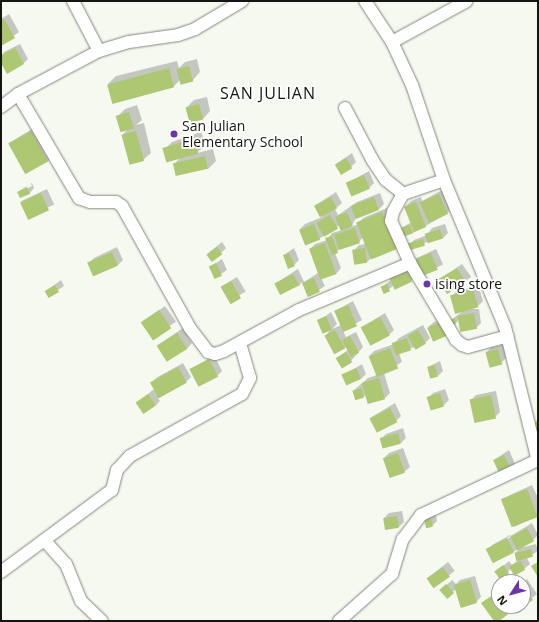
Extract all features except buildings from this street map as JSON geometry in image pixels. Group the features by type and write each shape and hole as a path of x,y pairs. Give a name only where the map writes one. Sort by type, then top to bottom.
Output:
{"street":[{"path":"73,1 99,52"},
{"path":"1,107 18,94 99,52 130,42 178,35 195,29 242,1"},
{"path":"339,621 392,574 403,539 421,515 538,461 508,336 444,180 412,85 392,42 365,1"},
{"path":"392,42 467,1"},
{"path":"18,94 80,198 90,202 116,202 122,206 190,328 208,352 215,354 240,344 299,310 410,263"},
{"path":"346,108 373,161 386,180 402,194"},
{"path":"444,180 402,194 396,203 391,221 410,263 456,340 462,345 468,347 508,336"},
{"path":"1,572 45,541 112,490 117,470 130,456 242,394 250,378 240,344"},
{"path":"45,541 66,564 81,601 102,621"}],"place":[{"name":"San Julian Elementary School","path":"174,134"},
{"name":"ising store","path":"427,284"}],"district":[{"name":"SAN JULIAN","path":"268,93"}]}
